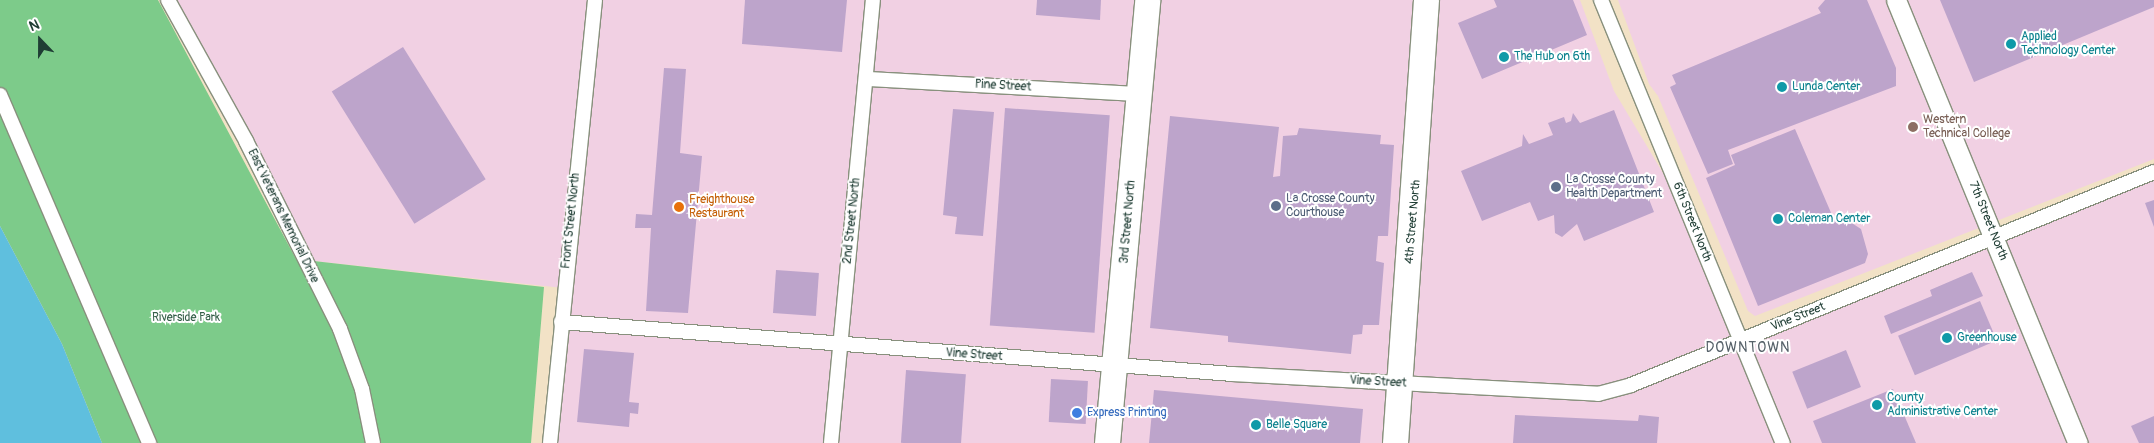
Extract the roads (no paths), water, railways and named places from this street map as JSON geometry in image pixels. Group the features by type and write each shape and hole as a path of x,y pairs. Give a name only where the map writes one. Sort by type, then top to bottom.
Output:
{"highway":[{"name":"3rd Street North","path":"1107,443 1147,0"},
{"name":"4th Street North","path":"1396,443 1426,0"}],"main road":[{"name":"7th Street North","path":"1896,0 2078,443"}],"street":[{"name":"East Veterans Memorial Drive","path":"168,0 246,141 340,329 362,389 373,443"},
{"name":"Front Street North","path":"550,443 595,0"},
{"name":"2nd Street North","path":"831,443 873,0"},
{"name":"6th Street North","path":"1601,0 1783,443"},
{"name":"Pine Street","path":"867,79 1139,94"},
{"path":"0,95 150,443"},
{"name":"Vine Street","path":"561,322 1115,366 1598,394 1632,385 2154,172"}],"water":[{"path":"0,226 62,344 102,443 0,443"}],"place":[{"name":"Applied Technology Center","path":"2011,44"},
{"name":"The Hub on 6th","path":"1504,57"},
{"name":"Lunda Center","path":"1782,87"},
{"name":"Western Technical College","path":"1913,127"},
{"name":"La Crosse County Health Department","path":"1556,187"},
{"name":"La Crosse County Courthouse","path":"1276,206"},
{"name":"Freighthouse Restaurant","path":"679,207"},
{"name":"Coleman Center","path":"1778,219"},
{"name":"Greenhouse","path":"1947,338"},
{"name":"County Administrative Center","path":"1877,405"},
{"name":"Express Printing","path":"1077,413"},
{"name":"Belle Square","path":"1256,425"}],"district":[{"name":"DOWNTOWN","path":"1748,348"}],"park label":[{"name":"Riverside Park","path":"186,318"}]}
